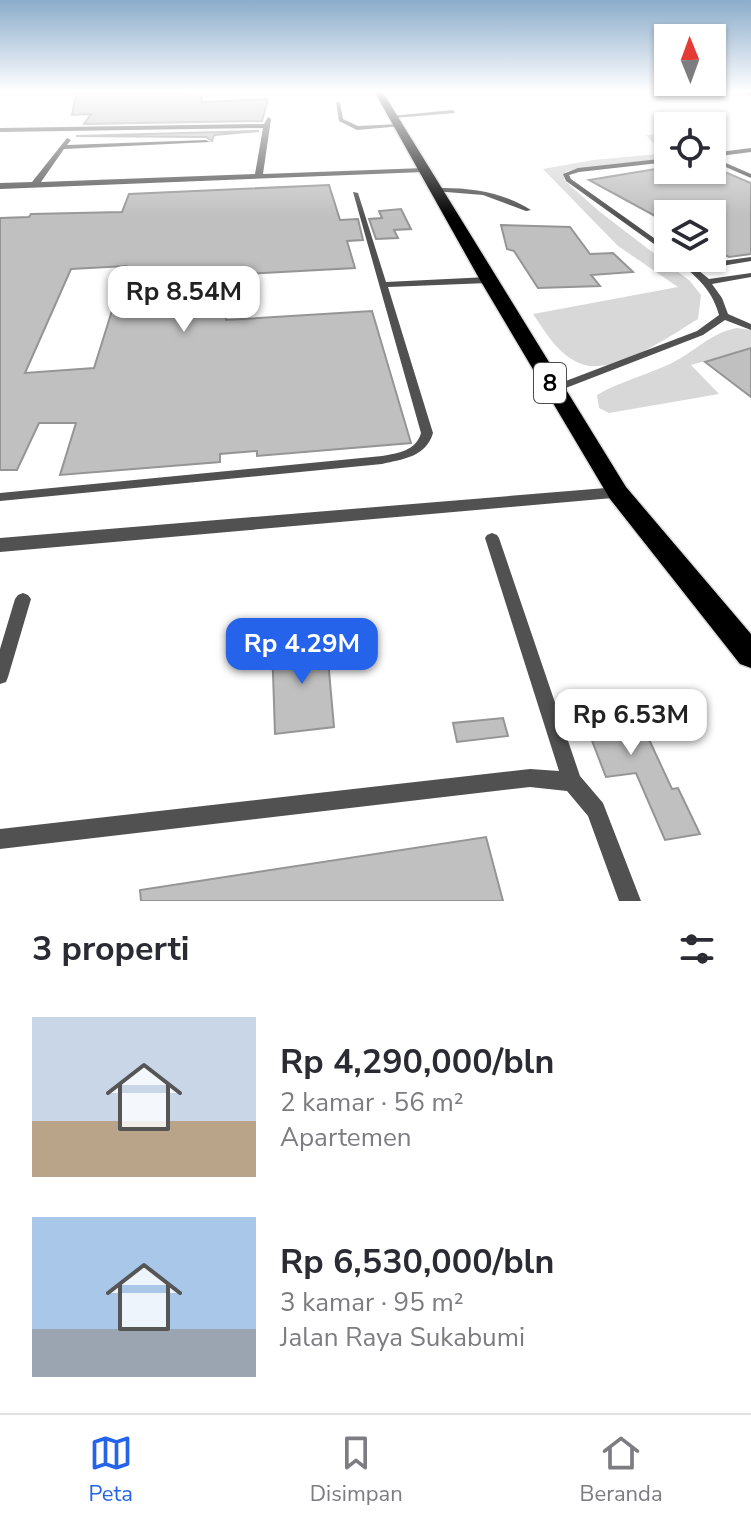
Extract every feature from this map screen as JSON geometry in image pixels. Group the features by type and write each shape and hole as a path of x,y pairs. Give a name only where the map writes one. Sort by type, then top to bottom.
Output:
{"highway":[{"name":"8","path":"403,133 618,493 751,655"}],"street":[{"path":"35,184 71,133"},
{"path":"259,176 265,133"},
{"path":"62,147 206,142"},
{"path":"0,186 424,170"},
{"path":"0,545 618,493"}],"lane":[{"path":"726,154 751,150"},
{"path":"654,162 566,174 568,180 654,242"},
{"path":"726,164 751,176"},
{"path":"436,190 473,189 492,193 528,210"},
{"path":"0,497 382,460 415,452 426,440 427,433 355,193"},
{"path":"726,263 751,259"},
{"path":"697,272 708,282 722,305 724,316"},
{"path":"708,282 751,275"},
{"path":"383,285 488,280"},
{"path":"554,389 700,333 724,316"},
{"path":"724,316 751,327"},
{"path":"492,538 572,782 596,810 630,901"},
{"path":"0,677 23,599"},
{"path":"0,839 530,778 572,782"}],"shaded area":[{"path":"654,154 654,161 575,169 565,172 564,180 654,253 654,271 618,246 543,169"},
{"path":"656,272 678,272 690,281 701,295 698,319 641,353 608,365 592,366 572,359 559,349 533,314 678,287"},
{"path":"737,328 751,330 751,348 691,365 719,394 609,413 599,408 597,395 672,363 711,338"}],"building":[{"path":"236,133 214,135 212,141 206,137 76,136"},
{"path":"654,169 654,184 726,184 726,173 751,183 751,254 726,255 726,200 654,200 654,215 589,180"},
{"path":"329,185 340,220 358,219 363,240 347,241 355,268 228,275 226,320 372,311 411,443 257,456 257,451 220,454 220,462 60,475 76,423 39,423 17,470 0,470 0,218 29,217 31,214 122,212 129,194","holes":["126,266 94,368 25,373 71,269"]},
{"path":"401,209 411,229 394,230 398,238 376,239 369,219 382,218 379,211"},
{"path":"501,225 570,227 590,254 613,253 633,272 591,275 600,286 538,288 514,251 507,249"},
{"path":"751,348 751,397 705,362"},
{"path":"326,637 334,727 275,734 272,643"},
{"path":"618,691 637,735 646,733 672,789 678,788 700,834 665,840 636,773 606,777 584,720 568,722 559,697"},
{"path":"503,718 508,736 457,742 453,723"},
{"path":"486,837 503,901 141,901 140,890"}]}
